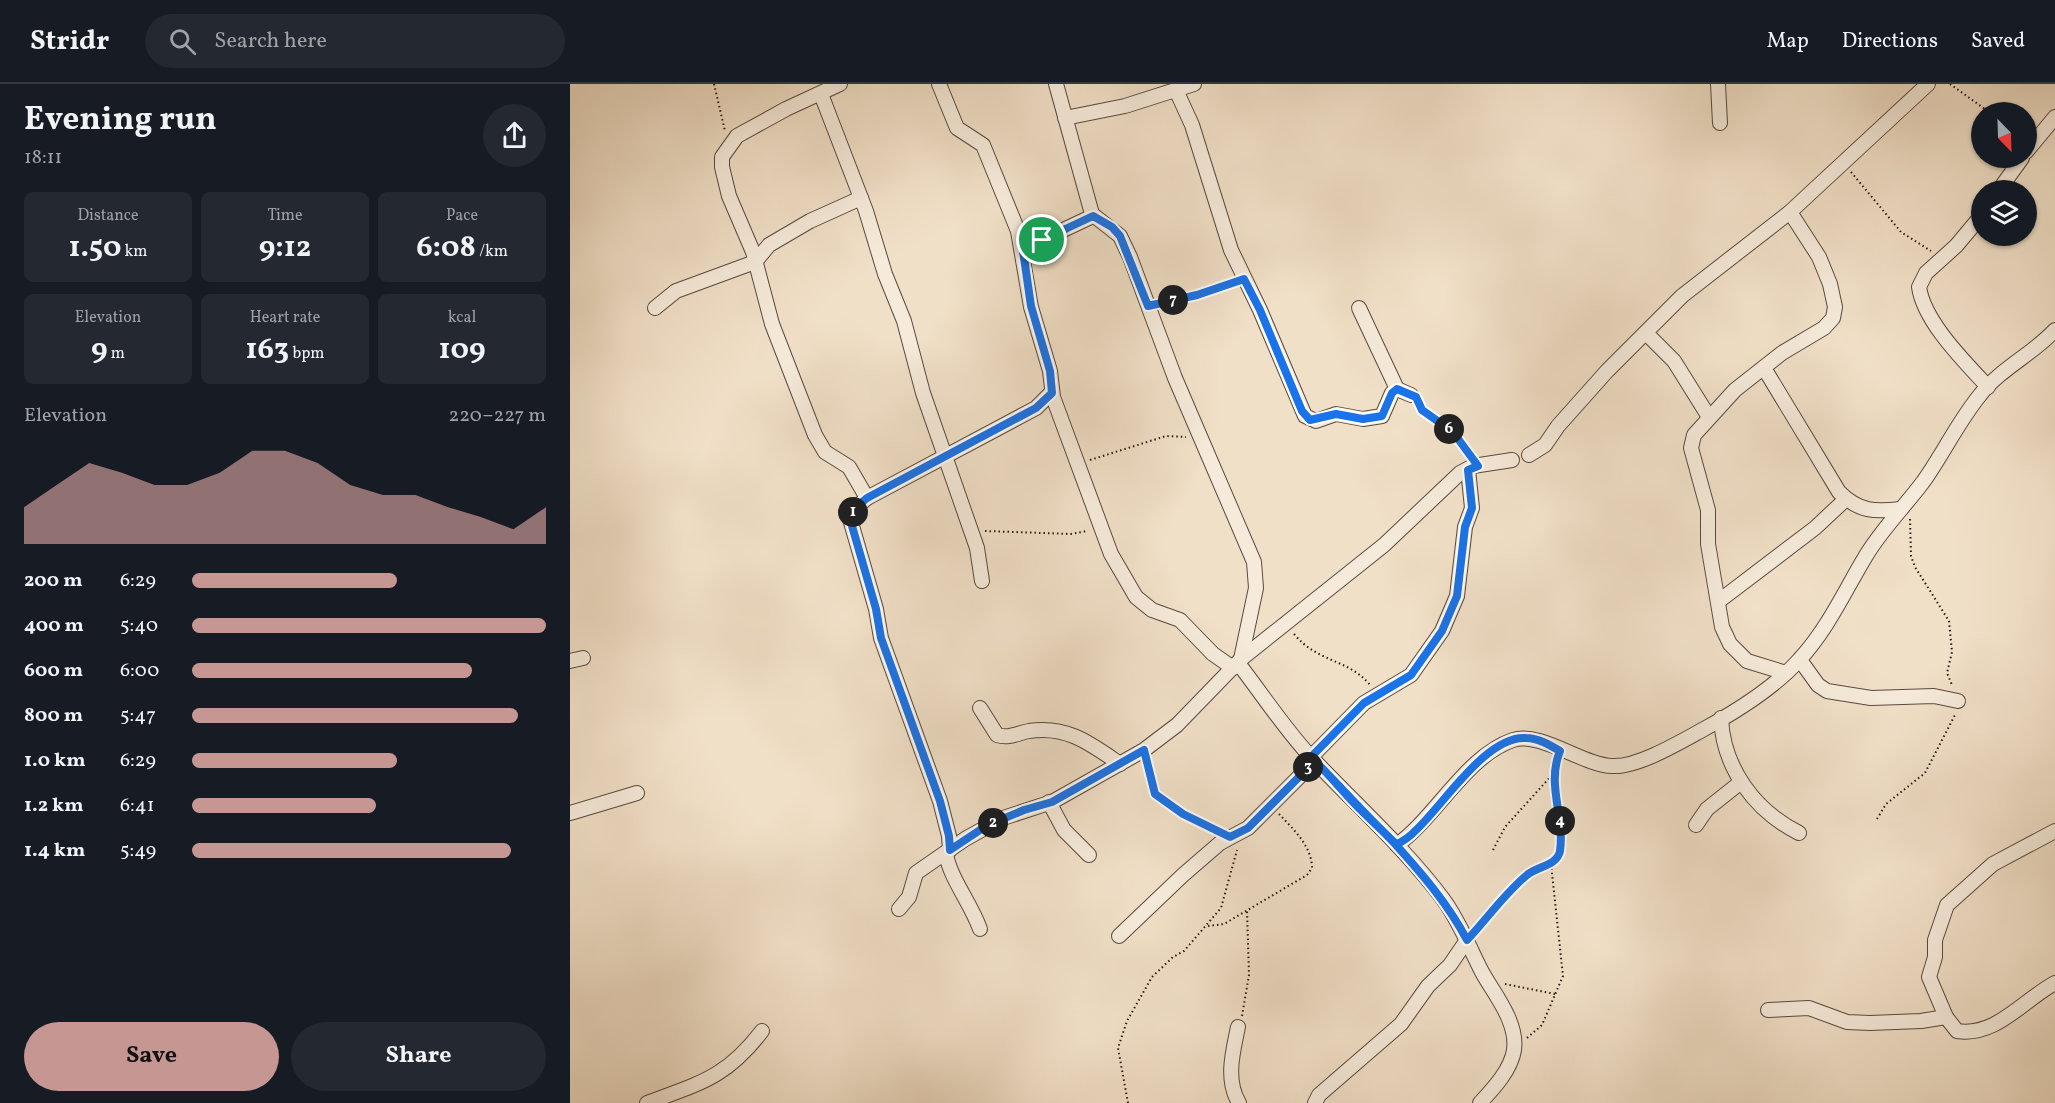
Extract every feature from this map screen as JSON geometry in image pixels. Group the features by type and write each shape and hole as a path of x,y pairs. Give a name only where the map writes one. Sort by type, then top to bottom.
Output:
{"street":[{"path":"840,84 737,136 729,145 723,158 723,174 729,196 755,262 771,324 815,435 825,452 849,466 867,498"},
{"path":"939,84 952,122 983,145 1022,244 1031,306 1050,371 1052,393 1111,554 1136,597 1152,610 1180,620 1213,654 1237,664 1313,759 1396,845 1443,899 1503,1007 1513,1034 1514,1050 1509,1065 1480,1103"},
{"path":"1056,84 1076,164 1093,216 1112,227 1120,236 1201,439 1254,562 1256,574 1237,664"},
{"path":"1065,118 1125,106 1194,84"},
{"path":"1718,84 1720,123"},
{"path":"1529,455 1545,445 1591,388 1647,334 1682,296 1790,213 1841,162 1928,84"},
{"path":"1176,90 1192,125 1231,250 1260,310 1302,411 1310,420 1336,414 1374,419 1382,416 1392,393 1397,389"},
{"path":"821,94 861,198 885,274 904,321 923,393 981,563 982,581"},
{"path":"2037,139 2055,117"},
{"path":"655,308 676,291 755,262 769,245 810,221 861,198"},
{"path":"1786,673 1747,661 1738,653 1722,627 1708,544 1708,510 1691,448 1694,435 1742,384 1798,341 1824,328 1833,318 1835,307 1830,284 1819,257 1790,213"},
{"path":"1022,244 1042,240 1093,216"},
{"path":"1971,227 1945,257 1926,273 1920,283 1919,293 1938,329 1954,351 1988,387"},
{"path":"1359,308 1397,389 1411,395"},
{"path":"1396,845 1415,832 1487,755 1502,745 1526,738 1543,742 1560,751 1602,765 1623,765 1671,746 1720,718 1786,673 1800,660 1824,628 1867,554 1906,513 1971,406 1988,387 2055,330"},
{"path":"1647,334 1674,361 1709,417"},
{"path":"1764,368 1846,499 1863,510 1906,513"},
{"path":"980,929 972,908 951,873 946,822 884,648 876,609 850,527 850,519 854,509 867,498 1036,408 1052,393"},
{"path":"899,909 909,897 916,873 948,851 1003,818 1049,802 1144,750 1193,711 1237,664 1285,623 1384,545 1446,484 1473,468 1512,460"},
{"path":"1119,936 1183,875 1272,806 1364,703 1402,681 1422,663 1442,631 1457,596 1465,527 1472,508 1473,468"},
{"path":"1719,601 1815,528 1846,499"},
{"path":"1800,660 1818,685 1827,691 1871,698 1935,696 1959,701"},
{"path":"980,708 997,735 1004,737 1045,730 1072,735 1084,739 1120,764"},
{"path":"1720,718 1725,746 1742,782 1773,819 1799,833"},
{"path":"1696,825 1707,809 1742,782"},
{"path":"570,813 637,793"},
{"path":"1049,802 1064,830 1089,855"},
{"path":"2055,831 1993,864 1947,905 1935,940 1935,957 1929,977 1946,1017 1957,1031 1970,1033 1987,1030 2055,983"},
{"path":"1315,1103 1319,1095 1401,1024 1428,986 1450,965 1467,940"},
{"path":"1768,1010 1809,1008 1847,1022 1858,1023 1921,1021 1946,1017"},
{"path":"1238,1027 1231,1060 1231,1086 1239,1103"},
{"path":"647,1103 703,1082 728,1069 744,1055 762,1031"}],"path":[{"path":"714,84 729,145"},
{"path":"1950,84 1975,102"},
{"path":"1841,162 1871,194 1901,232 1912,242 1945,257"},
{"path":"1148,306 1197,295 1244,279"},
{"path":"1411,395 1416,397 1422,410 1453,432 1473,468"},
{"path":"1079,464 1166,436 1201,439"},
{"path":"1877,819 1886,804 1925,773 1950,726 1959,701 1947,673 1952,652 1949,621 1915,567 1911,555 1906,513"},
{"path":"969,528 1008,533 1071,534 1101,527"},
{"path":"1285,623 1309,650 1351,669 1368,682 1377,694"},
{"path":"1128,1103 1119,1048 1127,1021 1152,977 1173,957 1184,951 1208,926 1221,908 1236,858 1234,836 1183,814 1155,794 1144,750"},
{"path":"1493,850 1505,827 1553,774 1560,751"},
{"path":"1467,940 1528,874 1551,864 1560,853 1560,816 1553,774"},
{"path":"1208,926 1224,924 1306,875 1311,868 1310,853 1305,844 1272,806"},
{"path":"1514,1050 1542,1025 1563,976 1551,864"},
{"path":"1238,1027 1245,1007 1248,986 1247,910"},
{"path":"1488,981 1555,994"}],"route":[{"path":"1042,240 1022,244 1031,306 1050,371 1052,393 1036,408 867,498 854,509 850,519 850,527 876,609 881,638 940,801 951,845 950,850 986,826 1024,810 1052,802 1144,750 1155,794 1183,814 1230,837 1248,828 1315,761 1328,774 1371,821 1395,843 1396,845 1424,876 1443,899 1467,940 1528,874 1551,864 1560,853 1560,816 1553,774 1560,751 1543,742 1526,738 1515,739 1502,745 1487,755 1460,781 1415,832 1396,845 1371,821 1353,802 1328,774 1315,761 1311,757 1364,703 1411,675 1422,663 1442,631 1457,596 1465,527 1472,508 1468,470 1473,466 1478,466 1453,432 1422,410 1416,397 1403,390 1397,389 1392,393 1382,416 1374,419 1336,414 1316,421 1310,420 1302,411 1260,310 1244,279 1197,295 1148,306 1120,236 1105,222 1093,216 1042,240"}]}
